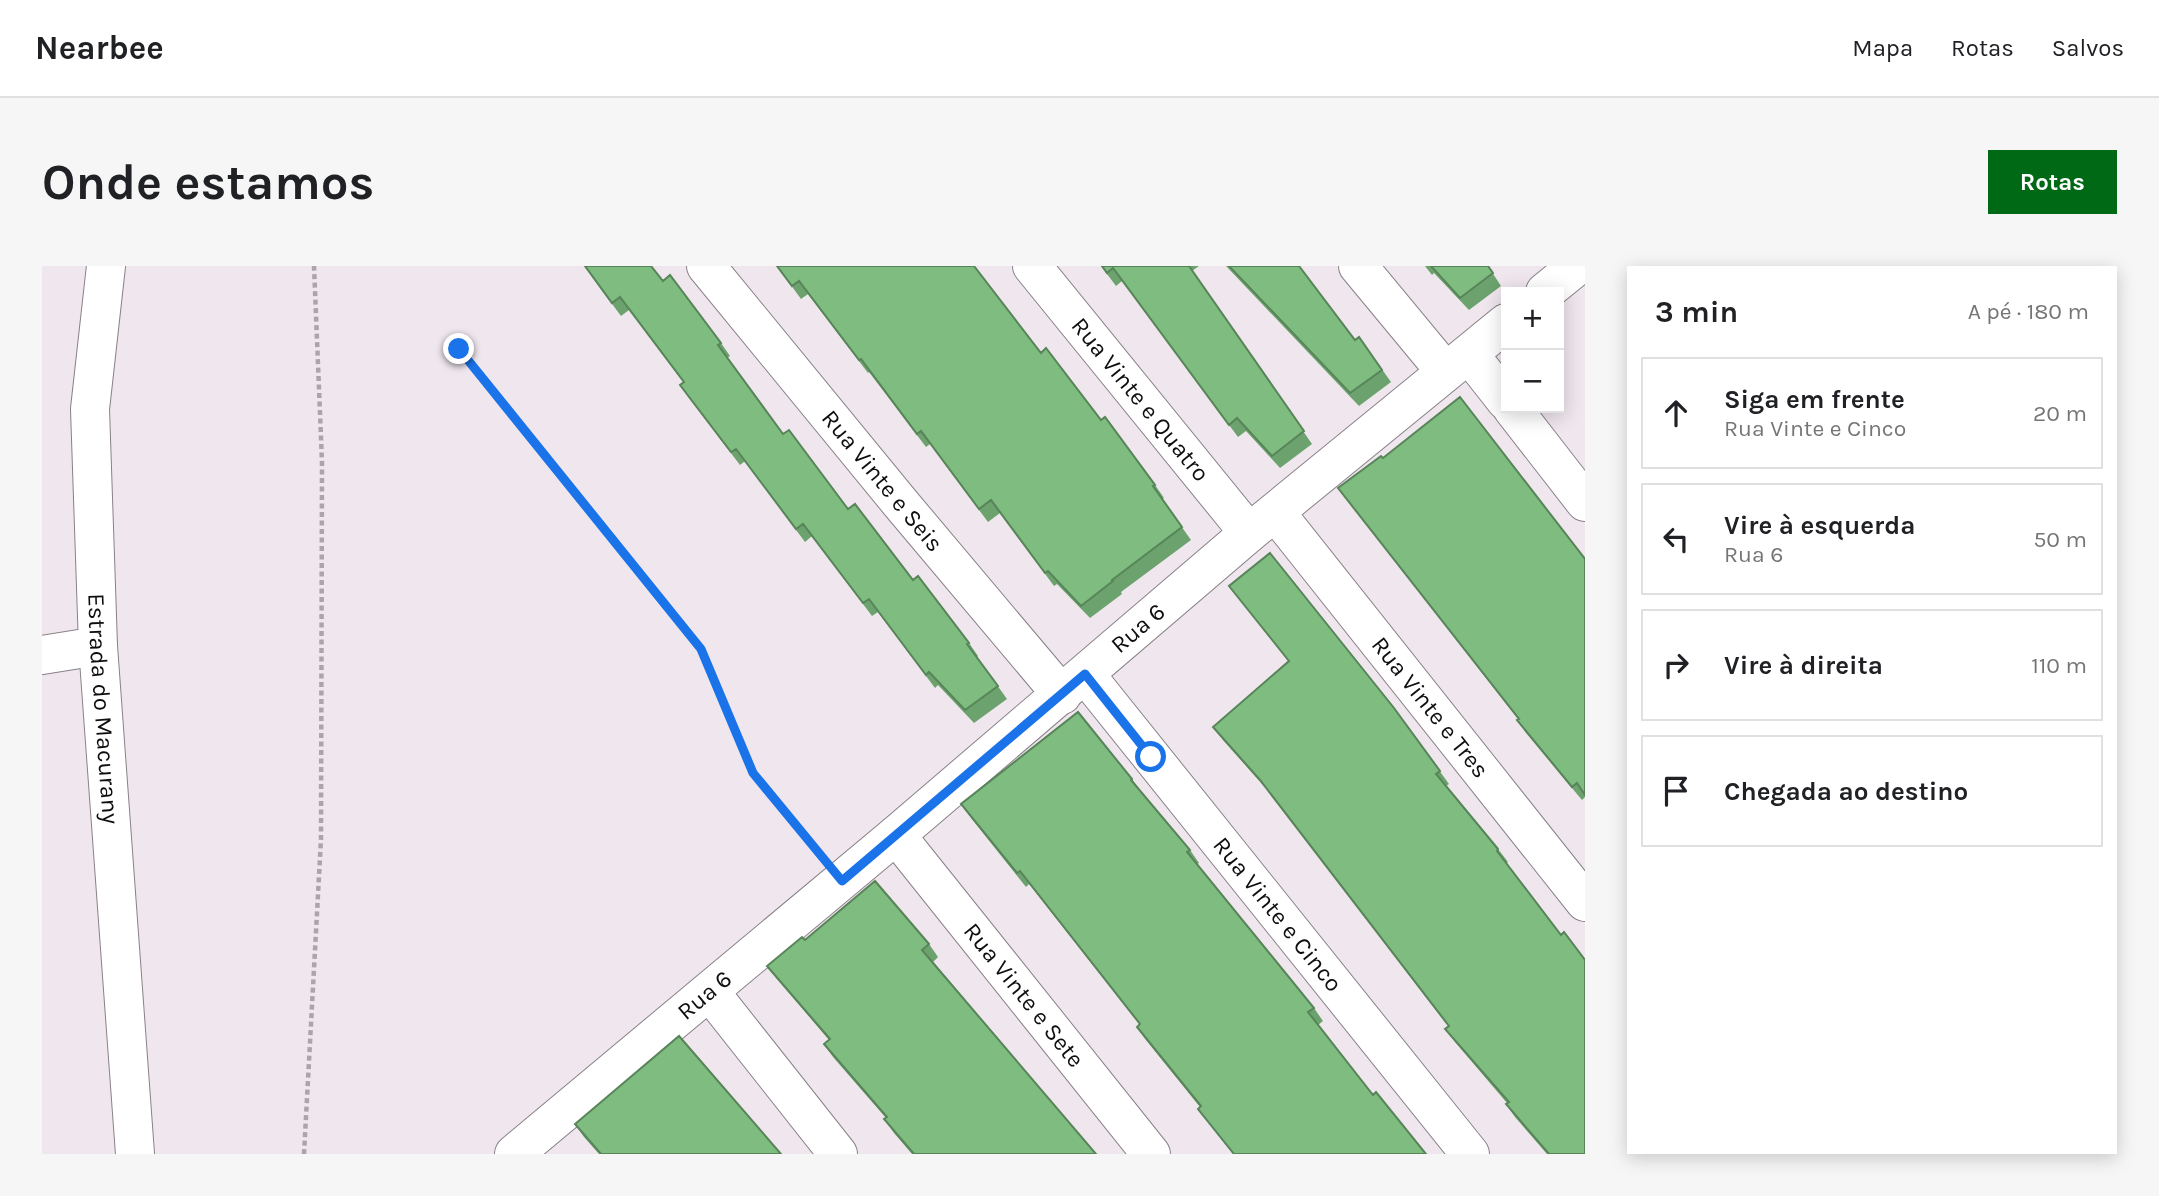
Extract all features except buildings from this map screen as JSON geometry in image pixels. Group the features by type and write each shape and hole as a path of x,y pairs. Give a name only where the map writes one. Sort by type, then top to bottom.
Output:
{"street":[{"name":"Estrada do Macurany","path":"106,266 90,409 98,646 135,1154"},
{"name":"Rua Vinte e Seis","path":"706,266 893,495 1073,685"},
{"name":"Rua Vinte e Quatro","path":"1032,266 1263,523"},
{"path":"1358,266 1457,362 1501,397"},
{"path":"1551,287 1577,266"},
{"name":"Rua 6","path":"521,1152 1263,523 1501,328"},
{"path":"1516,413 1585,502"},
{"name":"Rua Vinte e Tres","path":"1263,523 1585,902"},
{"path":"42,655 98,646"},
{"name":"Rua Vinte e Cinco","path":"1073,685 1470,1154"},
{"name":"Rua Vinte e Sete","path":"896,835 1151,1154"},
{"path":"710,992 838,1154"}],"path":[{"path":"304,1154 321,839 321,462 314,266"},
{"path":"459,349 701,649 753,773 842,881"}],"route":[{"path":"459,349 701,649 753,773 842,881 1085,674 1151,757"}]}
